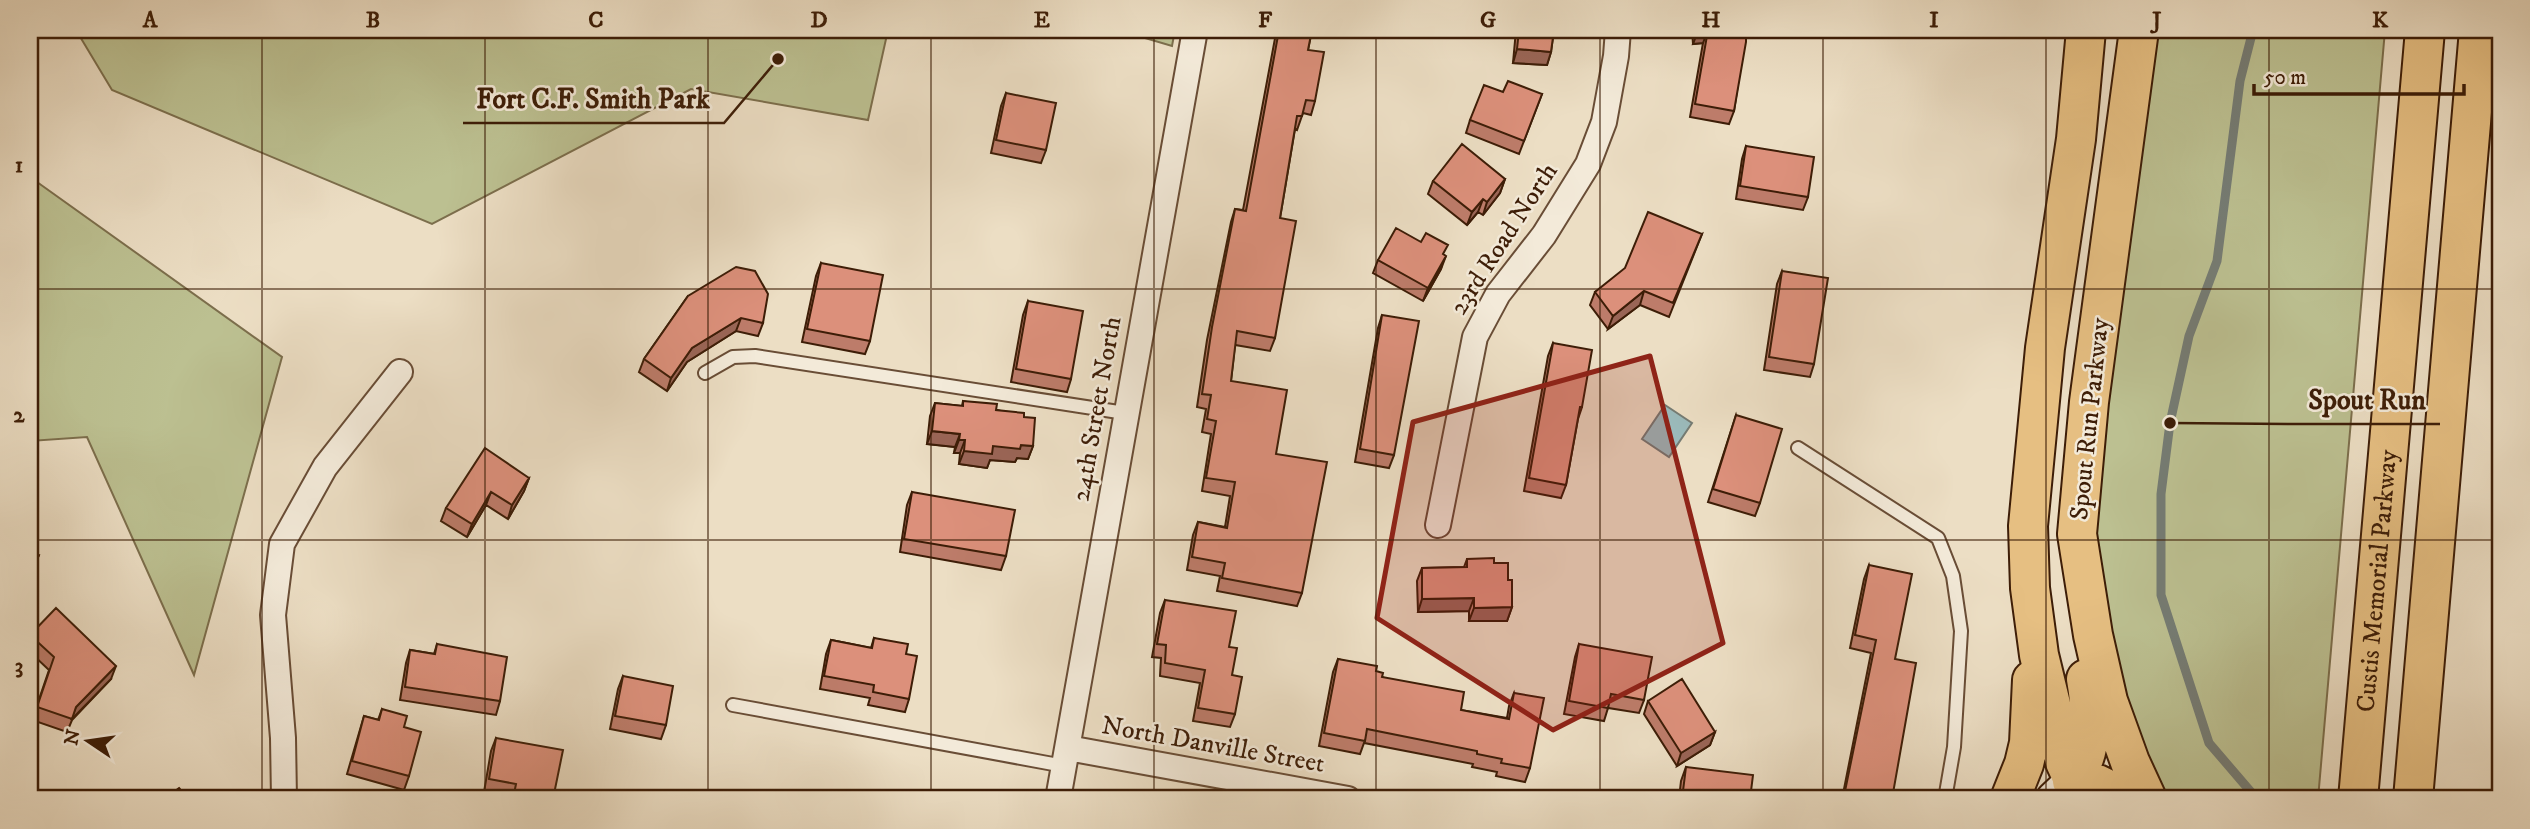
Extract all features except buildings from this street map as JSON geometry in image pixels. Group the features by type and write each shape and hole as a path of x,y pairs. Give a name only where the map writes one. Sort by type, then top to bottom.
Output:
{"main road":[{"name":"Spout Run Parkway","path":"2069,793 2034,622 2028,558 2031,481 2045,348 2076,139 2086,30"},
{"name":"Spout Run Parkway","path":"2139,30 2089,402 2077,534 2093,635 2108,701 2130,762 2147,799"},
{"name":"Custis Memorial Parkway","path":"2358,799 2425,30"},
{"name":"Custis Memorial Parkway","path":"2413,799 2479,30"},
{"path":"2069,793 2087,748 2091,718 2075,604 2077,534"},
{"path":"2010,799 2024,764 2030,731 2034,622"},
{"path":"2069,793 2091,781 2108,789 2118,799"}],"street":[{"name":"24th Street North","path":"1058,799 1195,30"},
{"name":"23rd Road North","path":"1438,525 1475,337 1498,294 1544,235 1588,164 1604,122 1618,30"},
{"path":"284,799 283,738 273,615 282,544 325,467 400,372"},
{"name":"North Danville Street","path":"1066,757 1348,799"}],"lane":[{"path":"705,373 733,357 755,356 1125,413"},
{"path":"1798,448 1938,538 1953,576 1961,631 1954,747 1945,799"},
{"path":"733,705 1066,757"}],"highlighted area":[{"path":"1650,356 1723,643 1553,730 1377,618 1413,422"}],"green space":[{"path":"76,30 888,30 868,120 691,89 432,224 112,90"},
{"path":"1118,30 1175,30 1172,46"},
{"path":"2153,30 2385,30 2318,799 2166,799 2151,776 2109,670 2095,548 2101,437"},
{"path":"30,177 282,357 194,675 87,437 30,441"}],"water":[{"path":"1665,405 1692,423 1669,457 1642,439"}],"waterway":[{"path":"2253,30 2240,81 2217,261 2189,336 2170,423 2161,494 2161,595 2209,743 2257,799"}],"place":[{"name":"Fort C.F. Smith Park","path":"778,59"},
{"name":"Spout Run","path":"2170,423"}]}
